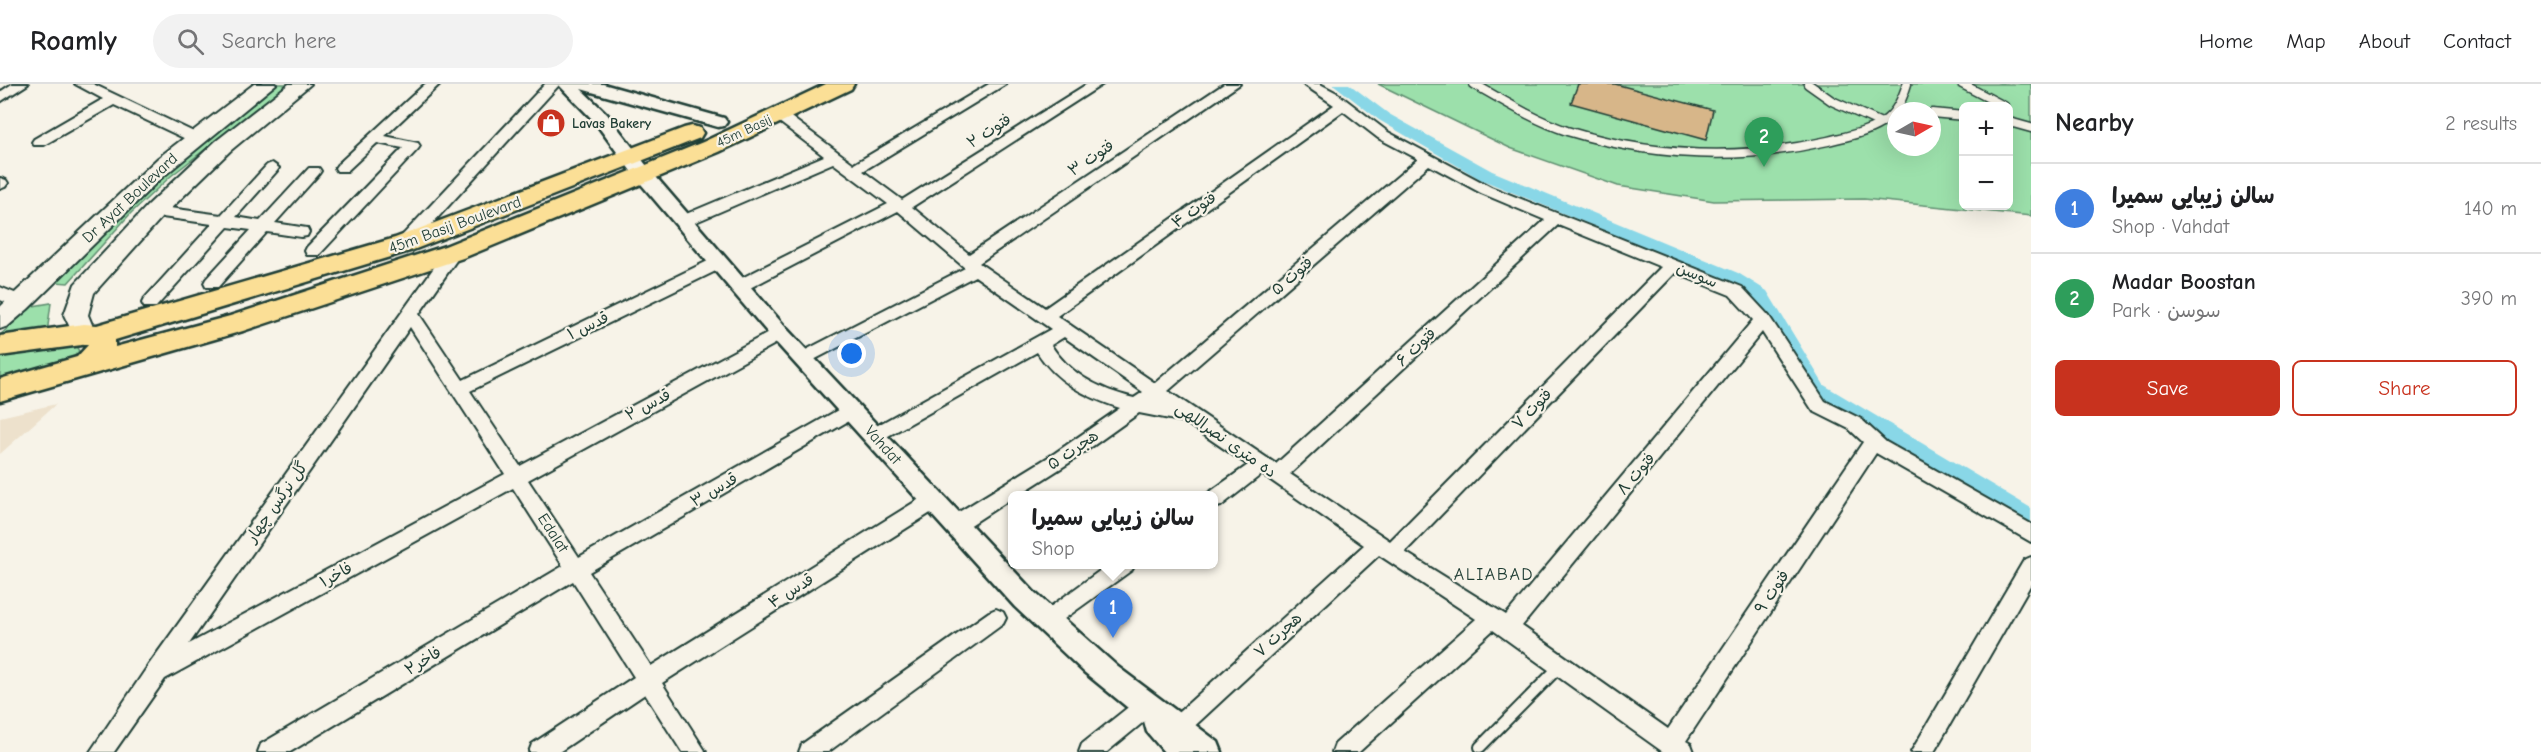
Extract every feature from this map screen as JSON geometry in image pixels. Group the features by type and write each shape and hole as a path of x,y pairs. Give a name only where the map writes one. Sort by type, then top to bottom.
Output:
{"main road":[{"name":"Dr Ayat Boulevard","path":"0,320 41,286 130,196 195,138 264,84"},
{"name":"Dr Ayat Boulevard","path":"82,290 155,211 223,146 301,84"},
{"name":"45m Basij Boulevard","path":"0,390 245,321 454,252 637,166 718,123 801,84"},
{"name":"45m Basij","path":"637,166 779,115 843,84"},
{"name":"45m Basij Boulevard","path":"0,346 90,335 404,244 637,166"},
{"path":"41,286 51,293 82,290 76,315 90,335 103,343 99,354 86,365"}],"street":[{"path":"0,98 21,84"},
{"path":"342,168 433,84"},
{"path":"404,244 553,84"},
{"name":"Vahdat","path":"567,84 601,118 637,166 738,287 1046,621 1180,739 1208,752"},
{"path":"584,84 718,123"},
{"path":"852,171 999,84"},
{"name":"فتوت ۲","path":"738,287 900,206 1096,84"},
{"name":"فتوت ۳","path":"804,359 973,265 1233,84"},
{"name":"سوسن","path":"1310,84 1383,135 1486,190 1736,291 1763,320 1819,406 1855,424 1880,447 2031,534"},
{"path":"91,85 114,99 195,138"},
{"path":"39,142 114,99"},
{"name":"فتوت ۴","path":"1045,316 1343,105"},
{"name":"ده متری نصراللهی","path":"779,115 900,206 973,265 1045,316 1158,391 1269,470 1500,623 1677,748"},
{"path":"313,251 413,146 374,138"},
{"path":"684,221 833,157"},
{"name":"فتوت ۵","path":"1158,391 1426,160"},
{"path":"150,303 272,168"},
{"path":"212,283 314,171"},
{"path":"155,211 301,232"},
{"name":"فتوت ۶","path":"1218,498 1269,470 1556,219"},
{"name":"گل نرگس چهار","path":"101,752 454,252"},
{"name":"قدس ۱","path":"459,389 717,263"},
{"name":"فتوت ۷","path":"1385,548 1673,265"},
{"path":"0,293 21,302"},
{"name":"Edalat","path":"410,313 695,752"},
{"name":"فتوت ۸","path":"1343,752 1500,623 1763,320"},
{"path":"875,435 1065,329"},
{"name":"قدس ۲","path":"516,476 780,334"},
{"path":"1041,342 1044,351 1060,368 1087,388 1136,407 1192,416"},
{"name":"هجرت ۵","path":"1009,491 1062,458 1158,391"},
{"name":"قدس ۳","path":"576,569 852,411"},
{"name":"فتوت ۹","path":"1677,748 1874,441"},
{"name":"فاخر۱","path":"156,673 516,476"},
{"name":"هجرت ۵","path":"956,524 1008,492"},
{"name":"قدس ۴","path":"540,752 648,680 933,501"},
{"name":"هجرت ۷","path":"1180,739 1385,548"},
{"path":"1922,752 2031,566"},
{"name":"فاخر۲","path":"269,752 576,569"},
{"path":"1046,621 1118,569"},
{"path":"810,752 996,618"},
{"path":"1090,752 1141,704"}],"lane":[{"path":"1474,84 1539,120 1565,130 1634,147 1697,156 1759,153 1809,146 1866,130 1887,120"},
{"path":"1808,84 1832,101 1881,123"},
{"path":"1900,102 1906,84"},
{"path":"1962,84 1996,102"},
{"path":"1941,114 1959,116"},
{"path":"2013,122 2015,121 2031,128"},
{"path":"1480,747 1560,666"}],"shaded area":[{"path":"56,404 0,454 0,417"}],"green space":[{"path":"278,84 289,84 171,176 131,213 68,283 55,282 162,173"},
{"path":"1378,84 2031,84 2031,216 1972,210 2013,210 2013,102 1959,102 1959,209 1864,199 1714,201 1618,186 1510,148"},
{"path":"51,303 47,333 0,340 0,335 33,306"},
{"path":"76,346 79,351 67,364 0,379 0,356"}],"building":[{"path":"1578,84 1615,84 1713,110 1706,140 1571,103"}],"waterway":[{"path":"1340,84 1384,117 1486,175 1732,277 1761,295 1817,390 2031,519"}],"place":[{"name":"Lavas Bakery","path":"551,123"},
{"name":"Madar Boostan","path":"1764,167"},
{"name":"سالن زیبایی سمیرا","path":"1113,638"}],"district":[{"name":"ALIABAD","path":"1494,574"}]}
